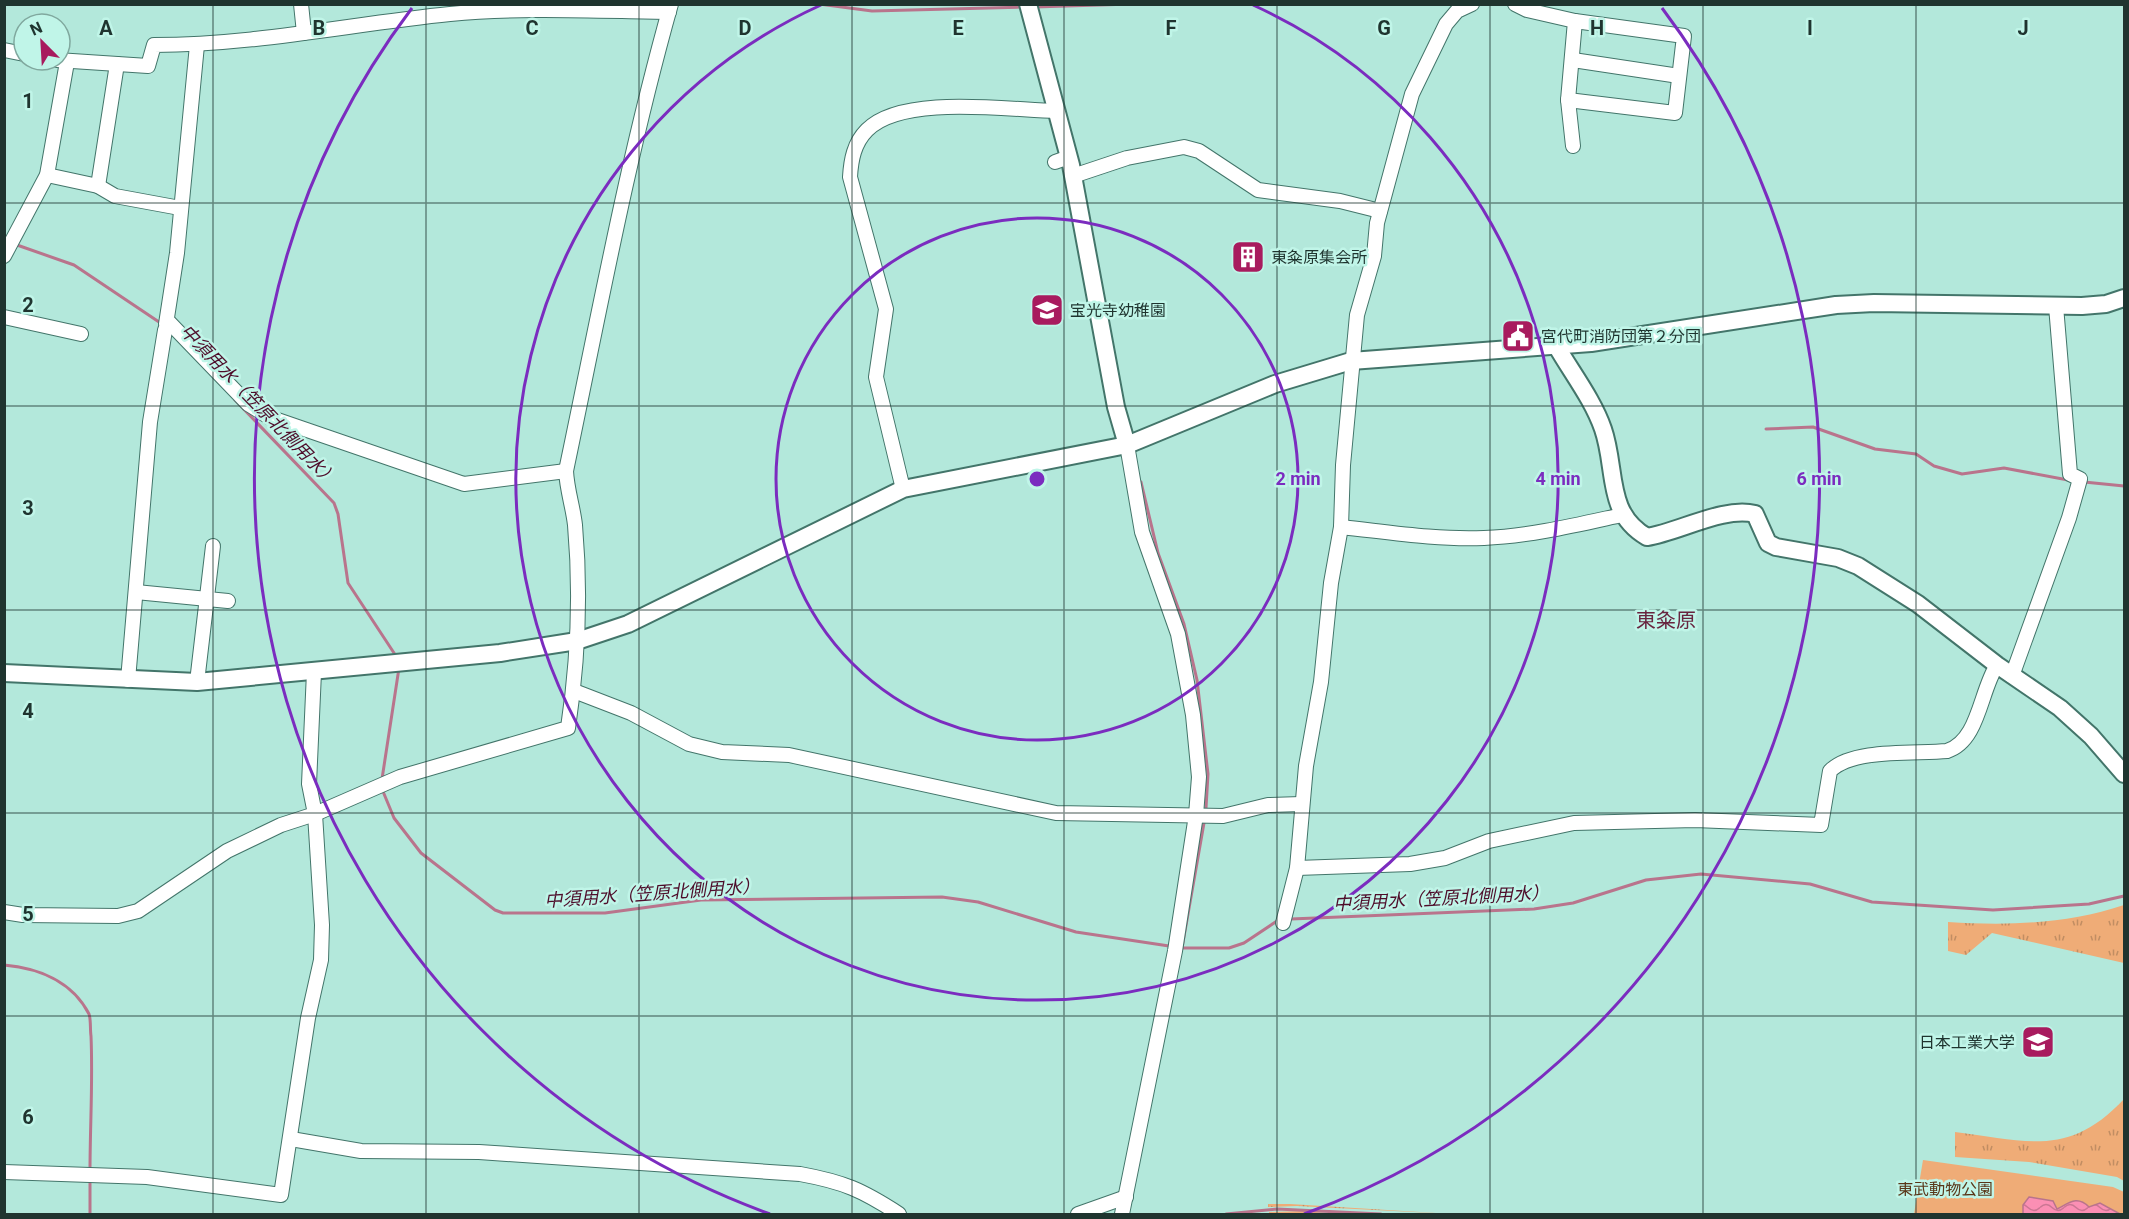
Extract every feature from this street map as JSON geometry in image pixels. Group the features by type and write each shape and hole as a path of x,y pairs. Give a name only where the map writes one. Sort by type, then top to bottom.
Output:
{"street":[{"path":"301,4 304,33"},
{"path":"1028,4 1056,111 1062,159 1073,176 1116,407 1127,445 1142,532 1178,634 1194,726 1199,777 1197,815 1175,951 1122,1215"},
{"path":"1283,923 1297,868 1301,804 1321,682 1331,583 1341,526 1351,361 1357,315 1374,256 1380,211 1412,94 1446,24 1457,11 1472,4"},
{"path":"1515,4 1527,10 1575,21 1684,36 1675,113 1568,100"},
{"path":"4,912 118,916 138,911 227,851 273,828 315,814 400,777 568,728 574,691 577,641 575,522 567,491 566,471 619,209 645,95 670,8 484,12 197,45 154,45 148,66 72,62"},
{"path":"1573,146 1568,100 1575,21"},
{"path":"128,680 150,422 177,253 197,45"},
{"path":"1573,60 1679,76"},
{"path":"98,186 117,64"},
{"path":"4,256 47,175 61,72"},
{"path":"903,489 876,377 886,309 850,177 851,159 867,130 882,120 919,107 1056,111"},
{"path":"1073,176 1127,158 1184,147 1199,151 1258,190 1340,201 1380,211"},
{"path":"47,175 98,186 115,196 180,208"},
{"path":"4,673 197,682 500,653 577,641 628,624 903,489 1127,445 1275,384 1351,361 1557,347 1734,323 1836,305 1874,303 2055,306 2106,304 2124,298"},
{"path":"2013,676 2069,518 2080,479 2070,474 2055,306"},
{"path":"4,317 81,334"},
{"path":"166,325 248,404 269,417 464,484 566,471"},
{"path":"1557,347 1603,427 1622,515 1628,524 1647,537 1743,511 1755,514 1768,543 1776,547 1838,558 1858,566 1918,604 1997,665 2060,708 2091,736 2124,774"},
{"path":"1341,526 1422,536 1485,538 1564,528 1622,515"},
{"path":"197,682 213,546"},
{"path":"135,592 228,601"},
{"path":"1297,868 1373,867 1422,862 1445,858 1488,841 1574,823 1695,820 1821,825 1830,771 1834,766 1872,756 1947,751 1956,748 1967,736 1997,665"},
{"path":"4,1172 147,1177 281,1196 308,1018 321,960 322,925 315,814 309,784 314,672"},
{"path":"574,691 631,713 689,744 722,752 789,755 1056,813 1223,816 1268,805 1301,804"},
{"path":"291,1139 361,1151 479,1152 800,1174 841,1182 873,1197 899,1215"},
{"path":"1078,1215 1126,1197"}],"green space":[{"path":"2124,905 2124,963 1992,933 1966,955 1948,951 1948,922 1993,924 2059,920"},
{"path":"2124,1099 2124,1181 2117,1177 2029,1162 1955,1157 1955,1132 2025,1141 2065,1138 2104,1118"},
{"name":"東武動物公園","path":"1923,1160 2113,1187 2124,1192 2124,1214 1914,1214"},
{"path":"1268,1204 1452,1214 1297,1206 1268,1207"},
{"path":"1303,1211 1339,1214 1269,1214 1269,1212"}],"water":[{"path":"2029,1197 2053,1201 2057,1209 2073,1201 2081,1201 2089,1207 2100,1203 2120,1214 2023,1214 2023,1205"}],"waterway":[{"path":"819,4 872,11 1024,7"},
{"path":"1034,7 1132,4"},
{"name":"中須用水（笠原北側用水）","path":"17,245 74,265 162,324"},
{"name":"中須用水（笠原北側用水）","path":"235,400 334,503 338,514 348,583 396,656"},
{"path":"1766,429 1813,427 1875,449 1916,454 1934,466 1962,474 2004,468 2068,480"},
{"path":"1141,482 1158,553 1184,624 1197,680 1208,774 1206,808"},
{"path":"2084,482 2124,486"},
{"name":"中須用水（笠原北側用水）","path":"382,779 399,668"},
{"name":"中須用水（笠原北側用水）","path":"382,789 394,818 421,853 495,910 503,913 605,913 701,900 942,897 978,902 1076,932 1169,946"},
{"path":"1204,823 1182,948 1229,948 1244,943 1277,921"},
{"name":"中須用水（笠原北側用水）","path":"1291,919 1534,909 1573,903 1646,880 1701,874 1810,884 1872,902 1993,910 2089,904 2124,896"},
{"path":"4,965 29,969 53,978 73,993 89,1014 92,1070 90,1171"},
{"path":"90,1180 90,1214"},
{"path":"1226,1214 1277,1209 1381,1214"}],"place":[{"name":"東粂原集会所","path":"1248,257"},
{"name":"宝光寺幼稚園","path":"1047,310"},
{"name":"宮代町消防団第２分団","path":"1518,336"},
{"name":"日本工業大学","path":"2038,1042"}],"district":[{"name":"東粂原","path":"1666,620"}]}
